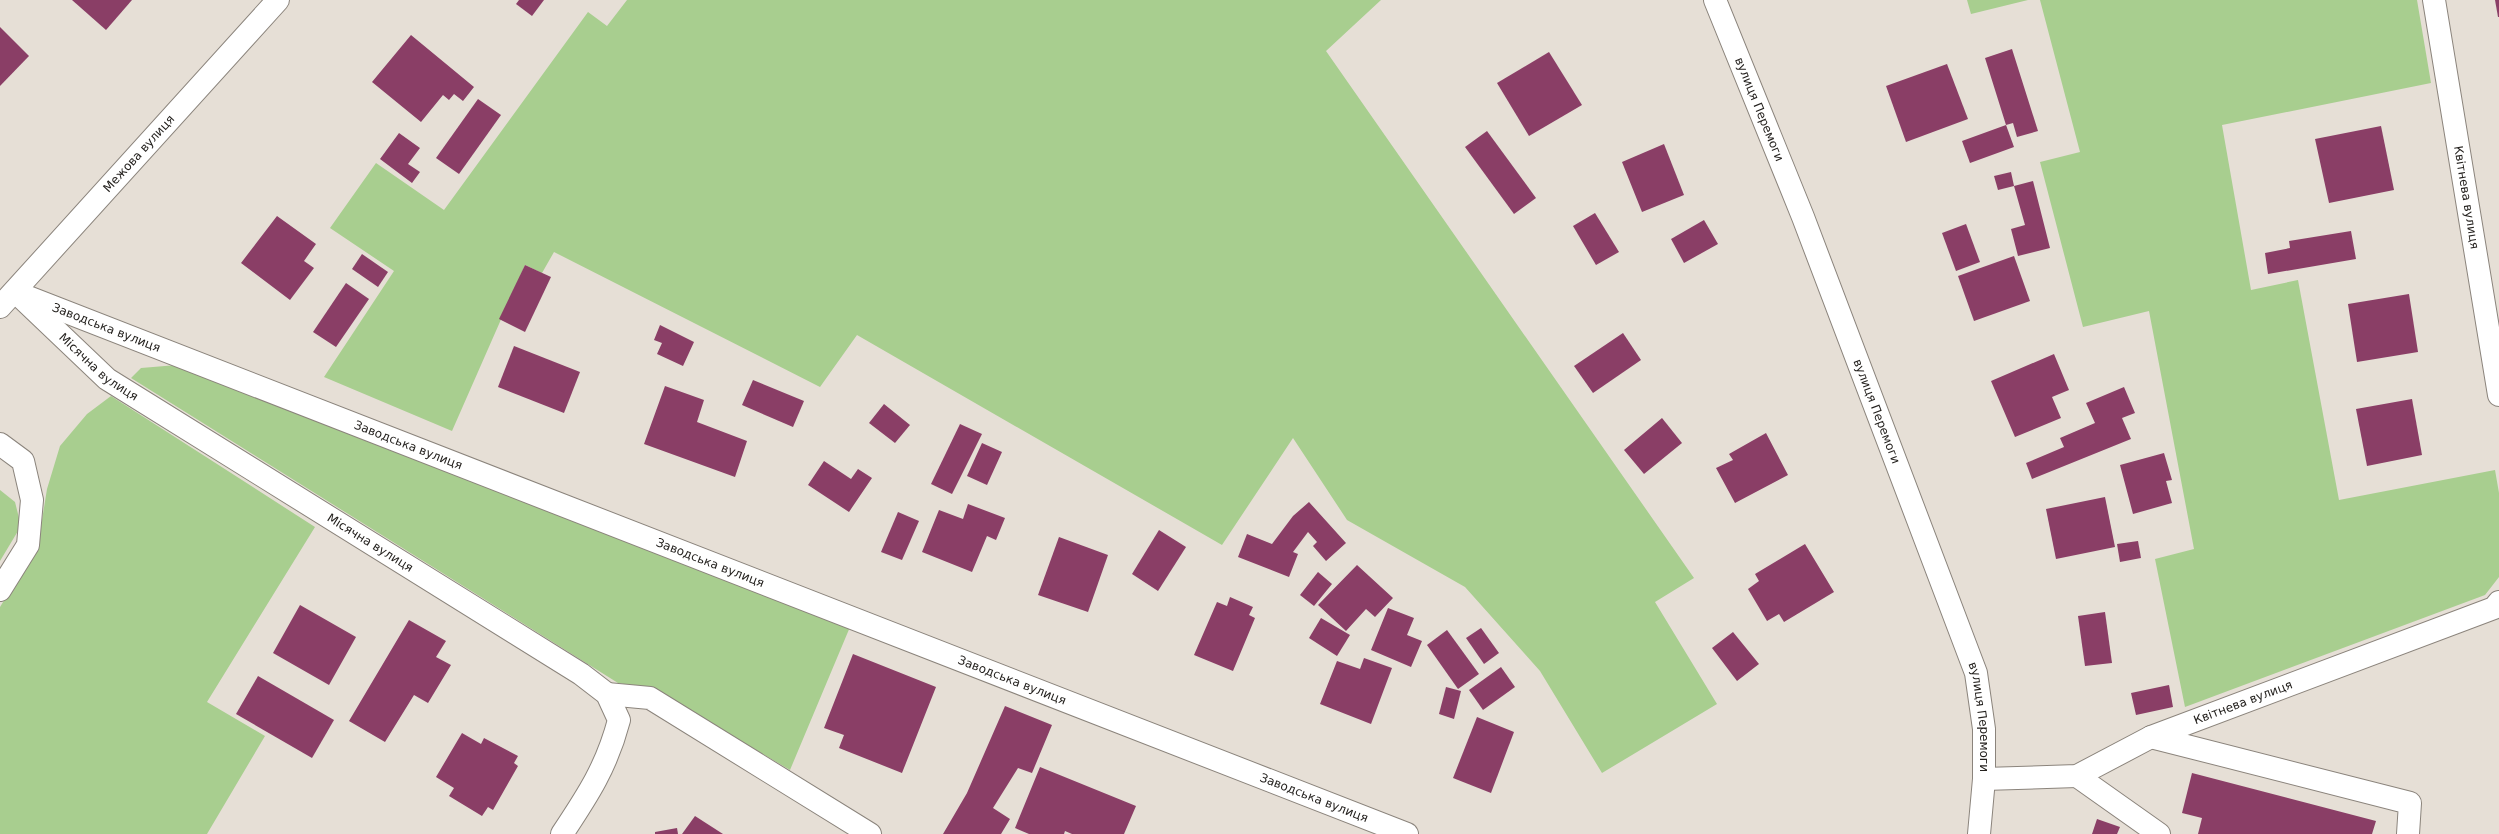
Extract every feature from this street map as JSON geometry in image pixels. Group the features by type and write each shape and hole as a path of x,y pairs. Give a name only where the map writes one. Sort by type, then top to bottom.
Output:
{"street":[{"name":"Межова вулиця","path":"7,299 278,0"},
{"name":"вулиця Перемоги","path":"1714,0 1803,217 1976,672 1984,729 1984,780 1979,834"},
{"name":"Квітнева вулиця","path":"2434,0 2499,395"},
{"name":"Місячна вулиця","path":"7,299 107,379 581,674 607,694 619,720 611,751 592,787 562,834"},
{"name":"Заводська вулиця","path":"7,299 1407,834"},
{"path":"0,444 23,461 32,500 28,545 0,590"},
{"name":"Квітнева вулиця","path":"1984,780 2077,776 2151,737 2494,608 2499,602"},
{"path":"607,694 650,698 870,834"},
{"path":"2151,737 2410,803 2408,834"},
{"path":"2077,776 2159,834"}],"green space":[{"path":"627,0 1381,0 1326,51 1694,578 1655,602 1717,704 1602,773 1540,671 1465,587 1347,520 1293,438 1222,545 857,335 820,387 554,252 542,273 525,265 452,431 324,377 394,271 330,228 376,163 444,210 588,12 607,26"},
{"path":"1967,0 2028,0 1971,14"},
{"path":"2040,0 2417,0 2431,83 2222,125 2251,290 2298,280 2339,500 2495,470 2499,493 2499,577 2485,595 2185,707 2155,559 2194,549 2149,311 2083,327 2040,162 2080,152"},
{"path":"177,365 369,442 850,627 790,770 653,689 618,683 131,378 141,368"},
{"path":"111,396 315,527 207,702 265,736 207,834 0,834 0,607 38,545 47,489 60,446 87,414"},
{"path":"0,490 15,502 21,526 0,561"}],"building":[{"path":"72,0 132,0 106,30"},
{"path":"519,0 544,0 532,16 516,4"},
{"path":"2495,0 2499,0 2499,17 2498,17"},
{"path":"0,27 29,56 0,86"},
{"path":"411,35 474,87 463,101 454,94 449,100 443,95 421,122 372,82"},
{"path":"2012,49 2038,131 2017,137 2013,123 2006,125 1985,58"},
{"path":"1549,52 1582,105 1529,136 1497,83"},
{"path":"1947,64 1968,119 1906,142 1886,86"},
{"path":"478,99 501,115 459,174 436,158"},
{"path":"2006,125 2014,147 1970,163 1962,141"},
{"path":"2381,126 2394,190 2329,203 2315,139"},
{"path":"1487,131 1536,198 1514,214 1465,147"},
{"path":"399,133 420,148 408,164 420,172 412,183 380,159"},
{"path":"1664,144 1684,195 1642,212 1622,162"},
{"path":"2011,172 2014,186 1998,190 1994,176"},
{"path":"2033,181 2050,248 2018,256 2011,229 2025,225 2014,186"},
{"path":"1595,213 1619,252 1596,265 1573,226"},
{"path":"277,216 316,244 304,261 314,268 290,300 241,263"},
{"path":"1704,220 1718,244 1684,263 1671,239"},
{"path":"1966,224 1980,262 1956,271 1942,233"},
{"path":"2351,231 2356,259 2268,274 2265,253 2290,248 2289,241"},
{"path":"362,254 388,272 378,287 352,269"},
{"path":"2014,256 2030,301 1974,321 1958,276"},
{"path":"525,265 551,277 525,332 499,319"},
{"path":"346,283 369,299 336,347 313,332"},
{"path":"2409,294 2418,352 2357,362 2348,304"},
{"path":"660,325 694,342 683,366 657,354 662,343 654,340"},
{"path":"1623,333 1641,360 1593,393 1574,366"},
{"path":"514,346 580,372 564,413 498,387"},
{"path":"2054,354 2069,390 2052,397 2061,418 2015,437 1991,381"},
{"path":"753,380 804,401 793,427 742,405"},
{"path":"665,386 704,400 697,422 747,441 735,477 644,444"},
{"path":"2124,387 2135,413 2122,418 2131,439 2032,479 2026,463 2064,447 2060,438 2095,423 2086,403"},
{"path":"2412,399 2422,455 2367,466 2356,409"},
{"path":"884,404 910,425 895,443 869,423"},
{"path":"1662,418 1682,443 1644,474 1624,450"},
{"path":"960,424 982,434 952,494 931,484"},
{"path":"1766,433 1788,475 1735,503 1716,468 1733,460 1729,454"},
{"path":"982,443 1002,452 987,485 967,476"},
{"path":"2164,453 2172,480 2166,481 2172,503 2133,514 2120,465"},
{"path":"824,461 851,479 858,469 872,478 849,512 808,485"},
{"path":"2105,497 2115,547 2056,559 2046,509"},
{"path":"1309,502 1346,543 1326,561 1313,546 1317,542 1308,532 1293,552 1298,554 1289,577 1238,557 1247,534 1272,544 1293,516"},
{"path":"968,504 1005,518 996,540 987,536 972,572 922,552 939,510 963,519"},
{"path":"898,512 919,521 902,560 881,552"},
{"path":"1159,530 1186,547 1158,591 1132,574"},
{"path":"1059,537 1108,555 1088,612 1038,595"},
{"path":"2138,541 2141,558 2120,562 2117,544"},
{"path":"1805,544 1834,592 1784,622 1779,614 1767,621 1748,589 1759,581 1755,574"},
{"path":"1357,565 1393,598 1375,617 1366,609 1346,631 1318,605"},
{"path":"1318,572 1332,584 1314,606 1300,595"},
{"path":"1230,597 1253,607 1249,615 1255,618 1233,671 1194,655 1217,602 1227,606"},
{"path":"300,605 356,637 329,685 273,653"},
{"path":"1388,608 1414,618 1407,635 1422,641 1411,667 1371,650"},
{"path":"2105,612 2112,663 2085,666 2078,616"},
{"path":"1321,618 1350,635 1337,656 1309,638"},
{"path":"409,620 446,641 436,657 451,665 428,703 414,695 385,742 349,721"},
{"path":"1481,628 1499,653 1484,664 1466,638"},
{"path":"1447,630 1479,674 1458,689 1427,645"},
{"path":"1733,632 1759,664 1737,681 1712,648"},
{"path":"853,654 936,687 902,773 839,748 844,735 824,728"},
{"path":"1364,658 1392,668 1371,724 1320,704 1337,661 1360,669"},
{"path":"1501,667 1515,687 1483,710 1469,690"},
{"path":"258,676 334,720 312,758 236,714"},
{"path":"2169,685 2173,707 2136,715 2131,693"},
{"path":"1446,687 1461,691 1454,719 1439,714"},
{"path":"1005,706 1052,725 1032,773 1018,768 993,808 1010,819 1001,834 943,834 967,793"},
{"path":"1477,717 1514,732 1491,793 1453,778"},
{"path":"462,733 481,744 484,738 518,756 514,763 518,766 493,810 488,807 482,816 449,796 454,788 436,777"},
{"path":"1040,767 1136,806 1124,834 1072,834 1065,831 1064,834 1029,834 1015,828"},
{"path":"2192,773 2376,821 2372,834 2198,834 2202,818 2182,813"},
{"path":"695,816 723,834 682,834"},
{"path":"2097,819 2120,827 2117,834 2092,834"},
{"path":"677,828 678,834 655,834 655,832"}]}
